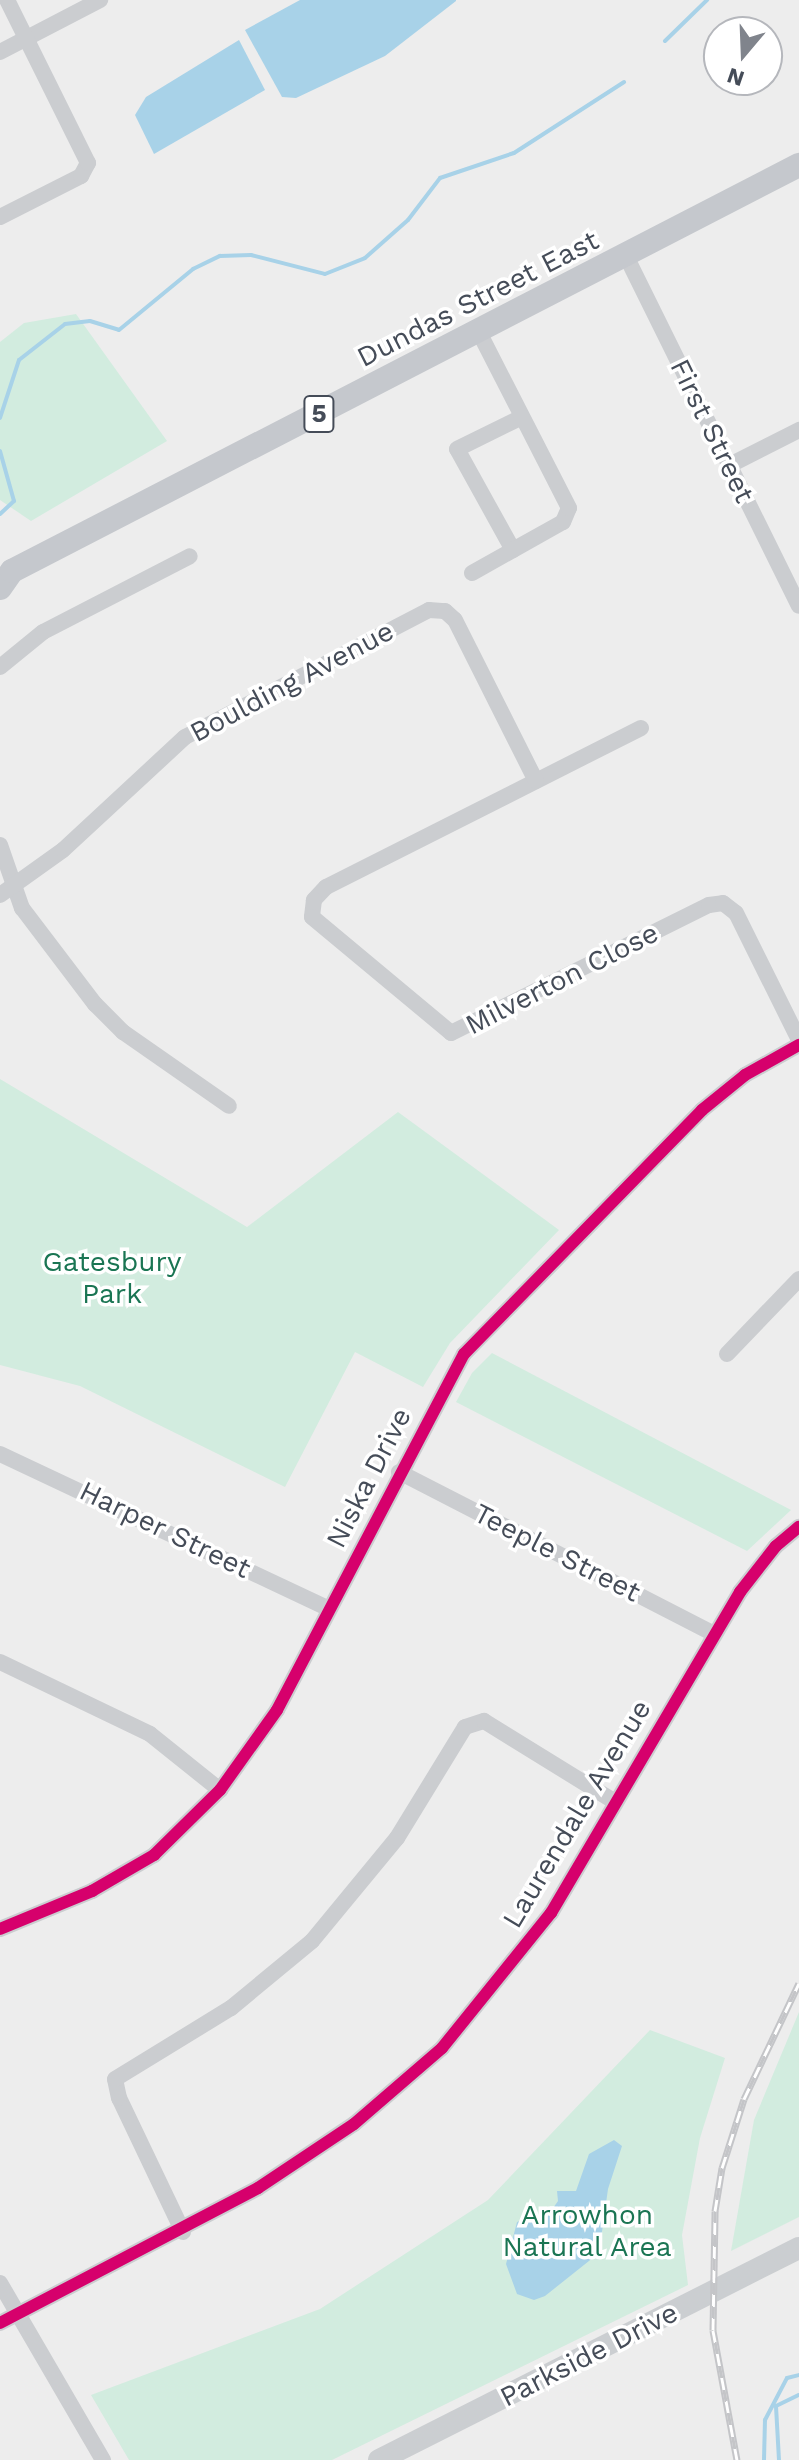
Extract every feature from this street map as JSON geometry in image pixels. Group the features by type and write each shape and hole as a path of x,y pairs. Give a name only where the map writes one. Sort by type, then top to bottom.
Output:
{"main road":[{"name":"Dundas Street East","path":"4,576 799,165"},
{"name":"Parkside Drive","path":"379,2460 799,2248"}],"street":[{"path":"0,217 81,176 88,163 7,0"},
{"path":"0,52 100,0"},
{"name":"First Street","path":"626,256 799,606"},
{"path":"472,573 563,522 569,508 479,332"},
{"path":"513,550 457,449 522,417"},
{"path":"728,466 799,430"},
{"path":"0,667 43,632 190,556"},
{"name":"Boulding Avenue","path":"0,895 63,850 185,737 429,610 445,611 455,620 536,781"},
{"path":"536,781 641,728"},
{"name":"Milverton Close","path":"536,781 326,887 311,908 315,924 451,1033 709,905 723,903 736,913 799,1043"},
{"path":"0,845 22,908 111,1022 229,1106"},
{"name":"Niska Drive","path":"0,1929 92,1891 154,1855 220,1790 261,1737 464,1354 702,1110 745,1075 799,1043"},
{"path":"727,1354 799,1279"},
{"name":"Harper Street","path":"0,1454 329,1609"},
{"name":"Teeple Street","path":"399,1472 714,1634"},
{"name":"Laurendale Avenue","path":"0,2323 183,2232 354,2124 442,2048 551,1913 714,1634 757,1567 799,1527"},
{"path":"0,1662 150,1734 220,1790"},
{"path":"183,2232 119,2098 115,2079 231,2008 312,1941 397,1838 465,1727 484,1721 615,1802"},
{"path":"0,2283 103,2460"}],"green space":[{"path":"76,314 167,441 31,521 0,500 0,342 24,323"},
{"name":"Gatesbury Park","path":"0,1079 247,1227 398,1112 559,1230 450,1343 423,1387 355,1352 285,1487 80,1386 0,1365"},
{"path":"492,1353 791,1510 747,1551 456,1402 472,1373"},
{"path":"799,2012 799,2217 731,2251 754,2120"},
{"name":"Arrowhon Natural Area","path":"650,2030 725,2058 700,2138 682,2235 688,2285 332,2460 129,2460 91,2395 320,2309 488,2200"}],"water":[{"path":"300,0 456,1 385,56 296,98 282,97 245,30"},
{"path":"239,40 265,90 154,154 135,115 146,97"},
{"path":"614,2140 622,2146 608,2189 599,2253 545,2296 534,2300 517,2294 506,2264 517,2222 551,2211 558,2201 557,2191 576,2191 589,2154"}],"waterway":[{"path":"665,41 707,0"},
{"path":"0,418 19,360 65,324 90,321 119,330 193,269 220,256 251,255 325,274 365,258 408,220 440,178 514,153 624,82"},
{"path":"0,451 14,501 0,514"},
{"path":"764,2460 765,2420 787,2378 799,2375"},
{"path":"779,2460 776,2406 799,2395"}],"railway":[{"path":"737,2460 713,2330 715,2211 722,2168 744,2099 799,1983"}],"cycle path":[{"path":"0,1929 92,1891 154,1855 220,1790 277,1710 464,1354 702,1110 745,1075 799,1045"},
{"path":"0,2323 258,2188 354,2124 442,2048 551,1913 740,1592 776,1546 799,1527"}]}
